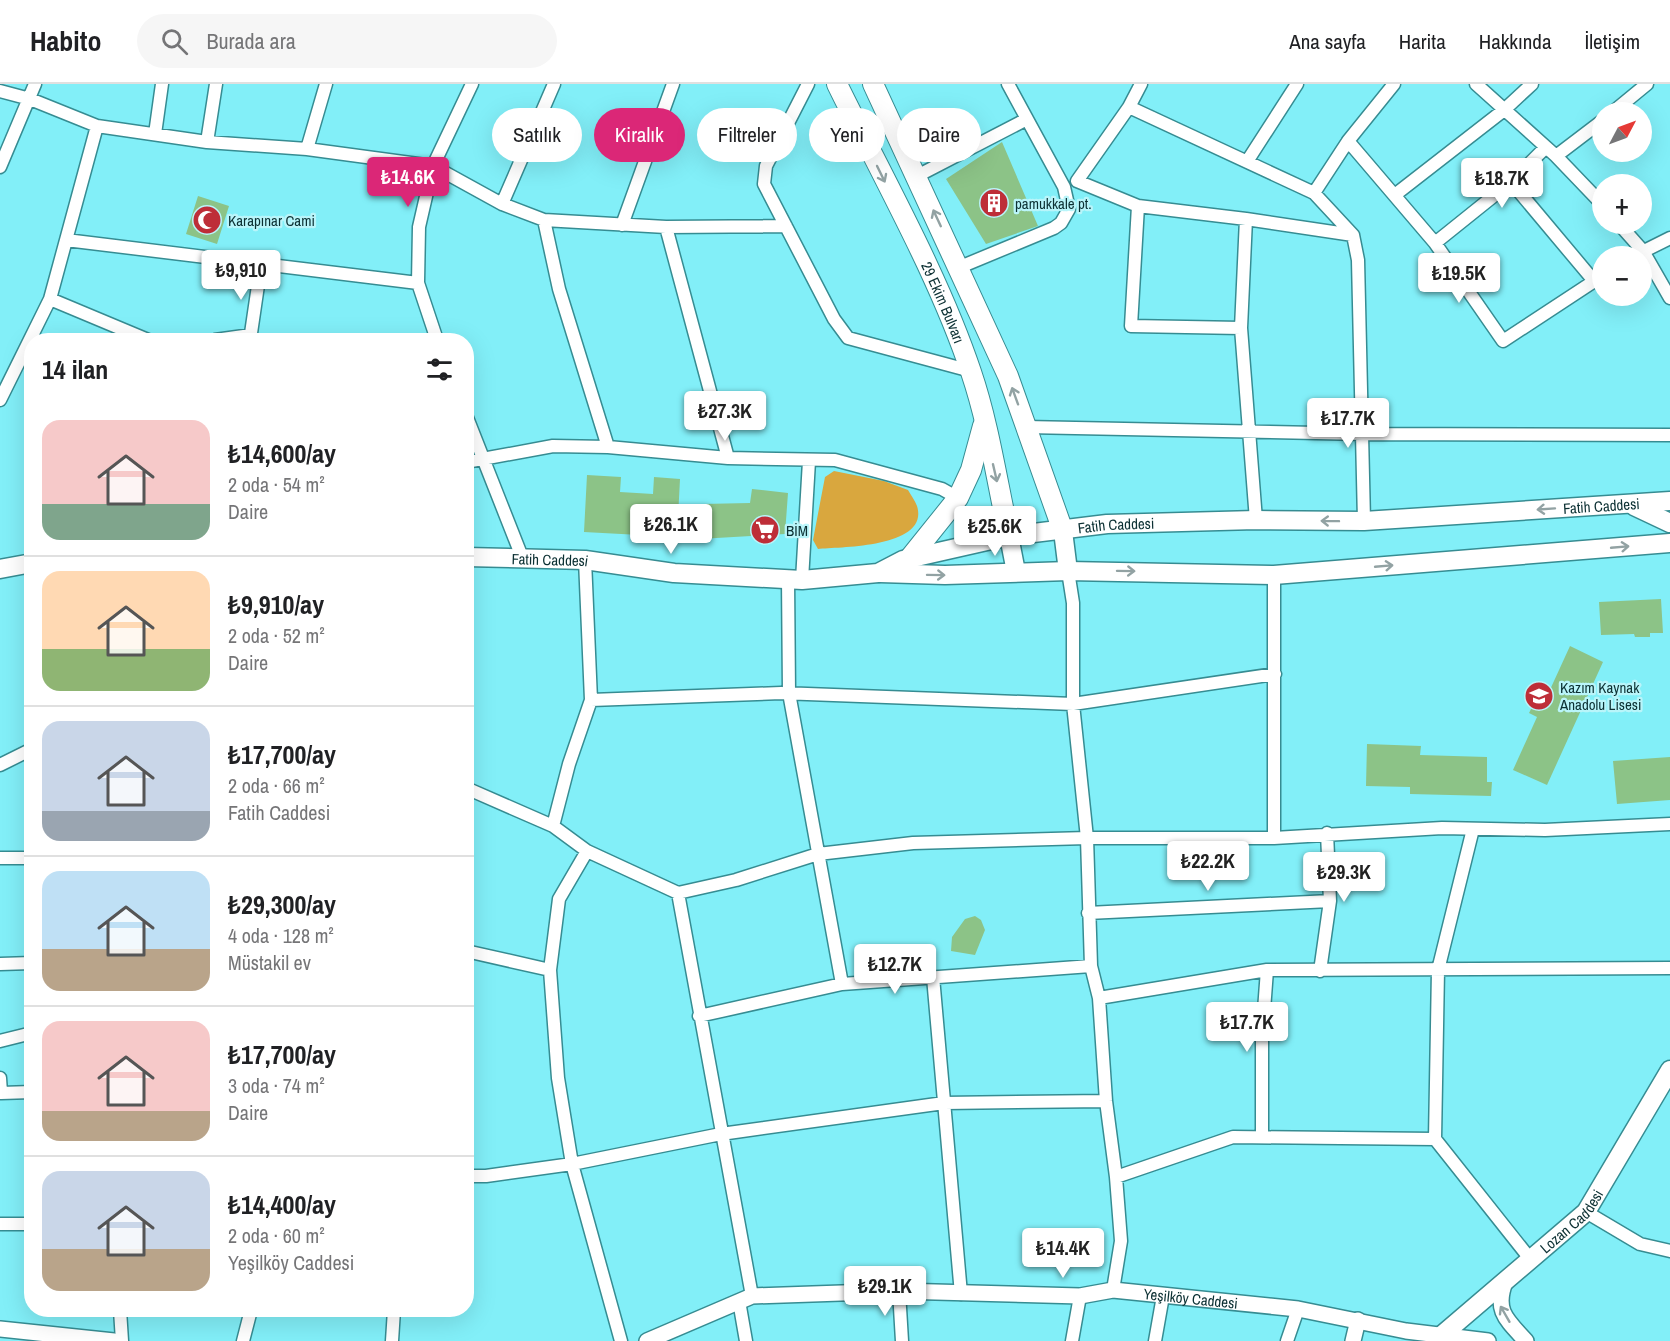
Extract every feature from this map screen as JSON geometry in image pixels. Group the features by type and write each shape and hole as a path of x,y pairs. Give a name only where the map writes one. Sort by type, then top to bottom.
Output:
{"main road":[{"name":"29 Ekim Bulvarı","path":"837,84 941,296 971,371 1009,536"},
{"name":"29 Ekim Bulvarı","path":"873,84 960,267 1008,376 1063,531"},
{"path":"909,559 958,498 971,470 984,421"},
{"name":"Fatih Caddesi","path":"474,557 585,560 674,573 795,579 878,573 909,559 1009,536 1107,524 1256,520 1364,521 1669,500"},
{"path":"1626,504 1649,511 1670,523"},
{"path":"1063,531 1068,571"},
{"path":"1009,536 1016,572"},
{"path":"878,573 945,575 1068,571 1274,575 1666,546"},
{"path":"0,569 24,564"},
{"name":"Lozan Caddesi","path":"1440,1338 1586,1212 1670,1070"}],"street":[{"path":"0,167 35,84"},
{"path":"155,134 162,84"},
{"path":"207,142 216,84"},
{"path":"307,149 326,84"},
{"path":"435,333 418,283 419,227 433,166 472,84"},
{"path":"501,204 554,84"},
{"path":"622,225 674,84"},
{"path":"808,84 766,166 764,184 834,319 848,338 971,371"},
{"path":"960,267 1061,223 1069,208 1064,187 1008,84"},
{"path":"1064,187 1077,181 1129,107 1141,84"},
{"path":"1248,160 1297,84"},
{"path":"1314,193 1348,141 1394,84"},
{"path":"1476,84 1556,156 1592,194"},
{"path":"1396,194 1504,110 1532,84"},
{"path":"1625,102 1647,84"},
{"path":"0,91 30,99 97,126 207,142 307,149 433,166 501,204 544,220 666,227 786,226"},
{"path":"1129,107 1248,160 1314,193 1353,235 1358,260 1364,521"},
{"path":"917,176 1027,118"},
{"path":"33,333 50,299 97,126"},
{"path":"1556,156 1592,129"},
{"path":"1348,141 1396,194 1435,243 1503,341 1592,283"},
{"path":"1435,243 1511,182 1545,148"},
{"path":"1077,181 1138,206 1353,235"},
{"path":"1511,182 1592,272"},
{"path":"1138,206 1131,326 1241,328"},
{"path":"1246,219 1241,328 1256,520"},
{"path":"544,220 559,289 608,447"},
{"path":"666,227 728,458"},
{"path":"1652,247 1670,238"},
{"path":"66,240 418,283"},
{"path":"252,333 261,265"},
{"path":"1652,272 1670,298"},
{"path":"50,299 131,333"},
{"path":"0,400 24,352"},
{"path":"1026,427 1363,434 1670,435"},
{"path":"474,434 522,557"},
{"path":"474,461 553,446 608,447 728,458 835,460 942,489 958,498"},
{"path":"808,461 795,579 789,693 842,984"},
{"path":"553,826 569,764 591,700 585,560"},
{"path":"1068,571 1073,603 1073,704 1087,838 1091,966 1099,998 1106,1101 1116,1177 1121,1241 1113,1290"},
{"path":"1274,575 1274,838"},
{"path":"591,700 789,693 1073,704 1275,674"},
{"path":"0,765 24,753"},
{"path":"474,791 553,826 587,851 678,893 736,880 818,854 913,843 1087,838 1274,838 1328,833 1473,829 1545,830 1670,824"},
{"path":"1473,829 1438,970 1435,1139 1531,1260"},
{"path":"1320,971 1330,901 1328,833"},
{"path":"587,851 559,899 549,970 558,1078 572,1164 621,1341"},
{"path":"0,858 24,858"},
{"path":"678,893 721,1134 746,1298 746,1341"},
{"path":"1088,913 1330,901"},
{"path":"474,953 549,970"},
{"path":"0,964 24,963"},
{"path":"699,1016 842,984 1091,966"},
{"path":"1099,998 1267,970 1670,968"},
{"path":"1262,1137 1262,1037 1267,970"},
{"path":"933,977 961,1294"},
{"path":"0,1041 24,1035"},
{"path":"0,1078 1,1093 24,1092"},
{"path":"474,1176 572,1164 721,1134 944,1103 1106,1101"},
{"path":"1116,1177 1233,1137 1435,1139"},
{"path":"1586,1212 1640,1244 1670,1251"},
{"path":"0,1224 24,1224"},
{"path":"1505,1282 1500,1305 1506,1318 1526,1341"},
{"name":"Yeşilköy Caddesi","path":"647,1341 746,1298 899,1291 1080,1296 1113,1290 1298,1309 1440,1338 1488,1341"},
{"path":"899,1291 902,1341"},
{"path":"1072,1341 1080,1296"},
{"path":"1155,1341 1163,1296"},
{"path":"1287,1341 1298,1309"},
{"path":"120,1317 122,1341"},
{"path":"243,1341 249,1317"},
{"path":"392,1341 394,1317"},
{"path":"1353,1341 1358,1320"},
{"path":"0,1329 114,1341"}],"shaded area":[{"path":"834,471 884,481 908,490 917,506 917,520 910,530 897,538 862,546 818,549 813,540 825,477"}],"building":[{"name":"pamukkale pt.","path":"1002,142 1038,226 986,244 946,179 972,162 981,162 981,156"},
{"name":"Karapınar Cami","path":"198,196 229,206 217,244 186,234"},
{"path":"587,475 621,477 620,492 653,494 654,477 680,479 677,537 584,532"},
{"path":"752,489 788,493 785,534 699,539 702,504 750,503"},
{"path":"1661,599 1663,633 1650,633 1650,637 1635,637 1634,634 1601,635 1599,602"},
{"path":"1570,646 1603,662 1547,785 1513,770 1537,717 1529,713 1535,701 1543,705"},
{"path":"1367,744 1421,746 1420,755 1487,757 1487,782 1492,782 1491,796 1410,794 1410,787 1366,786"},
{"path":"1670,757 1670,800 1617,804 1613,761"},
{"path":"975,916 981,920 985,930 975,955 951,951 952,937 965,919"}],"place":[{"name":"pamukkale pt.","path":"994,203"},
{"name":"Karapınar Cami","path":"207,220"},
{"name":"BİM","path":"765,530"},
{"name":"Kazım Kaynak Anadolu Lisesi","path":"1539,696"}]}
